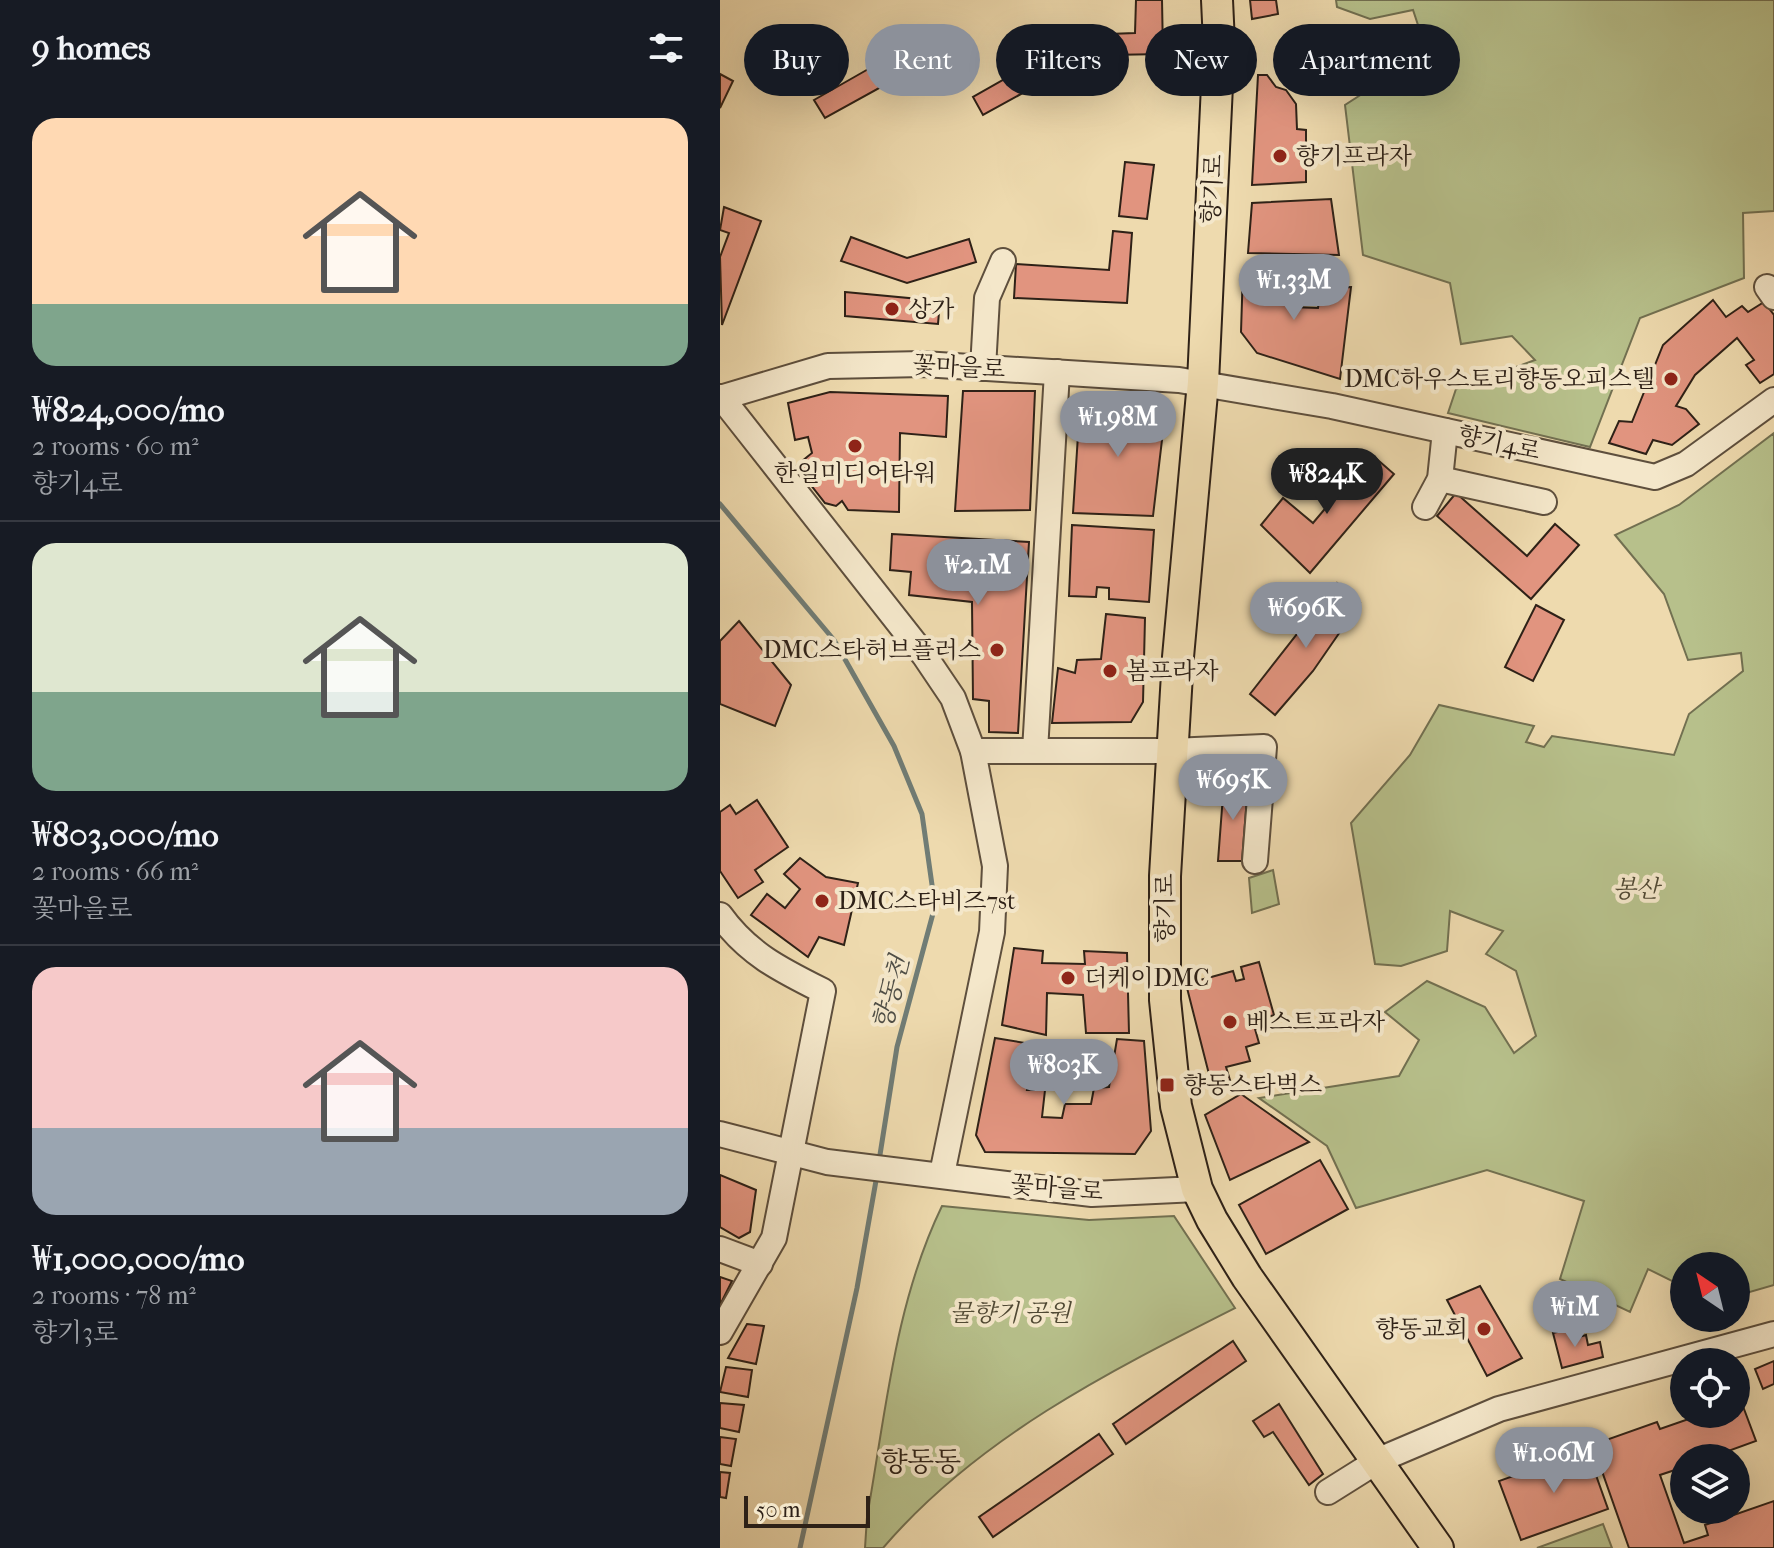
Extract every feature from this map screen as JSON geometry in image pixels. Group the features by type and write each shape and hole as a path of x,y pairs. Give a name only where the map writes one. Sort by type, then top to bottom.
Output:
{"main road":[{"name":"향기로","path":"1217,0 1219,43 1203,382 1172,751 1165,876 1165,1000 1176,1106 1197,1189 1247,1277 1379,1460 1438,1548"}],"street":[{"path":"983,368 987,298 1003,261"},
{"name":"꽃마을로","path":"720,398 828,366 923,364 1203,382"},
{"path":"1035,751 1057,372"},
{"name":"향기4로","path":"1203,382 1655,477 1686,464 1774,400"},
{"path":"720,398 924,655 953,698 973,751 995,866 992,932 931,1173"},
{"path":"1425,507 1440,479 1445,431"},
{"path":"1440,479 1544,502"},
{"path":"973,751 1172,751 1264,747 1255,861"},
{"path":"720,915 740,942 780,969 823,991 774,1238 720,1332"},
{"path":"720,1134 791,1152"},
{"name":"꽃마을로","path":"791,1152 827,1162 1092,1194 1197,1189"},
{"path":"720,1249 760,1264"},
{"path":"1328,1492 1379,1460 1499,1409 1774,1334"}],"green space":[{"path":"1336,0 1774,0 1774,211 1743,213 1744,278 1640,318 1590,447 1448,413 1456,389 1535,360 1512,336 1461,344 1450,283 1363,255 1345,105 1359,96 1460,96 1460,24 1418,24 1413,10 1370,19 1337,7"},
{"name":"봉산","path":"1774,433 1774,1285 1750,1292 1750,1252 1670,1252 1670,1280 1648,1269 1630,1312 1560,1279 1584,1201 1487,1170 1356,1208 1327,1146 1259,1098 1399,1076 1419,1040 1385,1012 1427,981 1485,1007 1514,1053 1536,1036 1516,971 1486,954 1503,931 1450,911 1447,951 1401,966 1375,964 1351,823 1410,755 1439,705 1534,726 1526,742 1544,747 1552,736 1674,755 1689,714 1743,671 1741,653 1688,660 1664,594 1615,535 1679,505"},
{"path":"1273,870 1279,904 1252,913 1249,878"},
{"name":"물향기 공원","path":"942,1206 1089,1220 1174,1216 1235,1308 1140,1357 1047,1411 960,1473 883,1548 865,1548 867,1517 894,1358 913,1281"},
{"path":"1603,1524 1612,1548 1537,1548"}],"building":[{"path":"1136,0 1162,0 1162,24 1145,24 1145,54 1129,55 1129,33 1135,33"},
{"path":"1250,0 1276,0 1278,14 1252,19"},
{"path":"865,71 865,96 825,118 814,100 821,96 849,96 849,80"},
{"path":"720,74 733,81 720,108"},
{"name":"향기프라자","path":"1258,75 1267,75 1273,83 1273,96 1290,96 1296,104 1297,129 1306,130 1306,182 1252,185"},
{"path":"996,84 996,96 1017,96 983,115 973,97 980,96"},
{"path":"1125,162 1154,165 1147,219 1119,216"},
{"path":"1331,199 1339,255 1248,253 1252,203"},
{"path":"724,207 761,221 722,325 720,257 729,233 720,230"},
{"path":"1113,231 1132,233 1127,303 1014,298 1016,264 1109,270"},
{"path":"851,237 907,258 969,239 976,262 907,283 841,261"},
{"path":"1243,269 1294,272 1291,307 1318,308 1321,288 1351,287 1340,379 1257,353 1241,332"},
{"name":"상가","path":"845,292 940,301 938,324 845,316"},
{"name":"DMC하우스토리향동오피스텔","path":"1713,300 1726,317 1742,306 1748,312 1764,302 1774,315 1774,374 1760,383 1746,365 1754,360 1737,338 1695,375 1676,406 1686,409 1699,424 1672,445 1653,440 1646,454 1609,443 1619,421 1632,422 1663,345"},
{"path":"963,391 1035,391 1030,510 955,511"},
{"name":"한일미디어타워","path":"830,392 948,396 946,437 900,433 899,512 848,510 842,501 836,506 825,503 796,466 812,453 808,437 795,440 788,403"},
{"path":"1080,404 1166,406 1153,516 1073,513"},
{"path":"1371,454 1394,474 1310,573 1261,525 1283,498 1313,523"},
{"path":"1456,493 1527,556 1555,524 1579,545 1531,599 1437,516"},
{"path":"1072,525 1154,530 1149,602 1109,599 1109,588 1097,587 1096,597 1069,596"},
{"name":"DMC스타허브플러스","path":"892,534 1029,542 1018,733 989,732 989,701 973,699 972,602 909,595 911,572 890,570"},
{"path":"1337,583 1360,603 1313,671 1275,715 1250,694"},
{"path":"1536,605 1564,620 1533,681 1505,667"},
{"name":"봄프라자","path":"1106,614 1145,618 1143,702 1131,722 1052,723 1058,668 1075,673 1077,660 1101,659"},
{"path":"739,621 791,685 775,726 720,704 720,641"},
{"path":"1224,782 1248,785 1242,861 1218,861"},
{"path":"757,800 788,847 755,870 763,882 738,898 720,871 720,812 730,805 736,814"},
{"name":"DMC스타비즈7st","path":"800,858 826,877 858,883 844,945 819,937 808,957 751,915 767,894 785,908 800,889 784,874"},
{"name":"더케이DMC","path":"1014,948 1043,951 1042,963 1085,964 1084,951 1127,953 1129,1033 1086,1033 1083,995 1047,993 1046,1035 1002,1025"},
{"name":"베스트프라자","path":"1259,962 1274,1015 1264,1018 1267,1026 1255,1029 1259,1043 1246,1047 1250,1061 1226,1067 1230,1080 1212,1086 1186,984 1233,971 1236,981 1244,979 1241,967"},
{"path":"995,1038 1037,1045 1027,1090 1045,1090 1042,1117 1062,1118 1065,1104 1091,1104 1094,1088 1109,1087 1117,1039 1144,1041 1151,1131 1135,1154 985,1152 976,1135"},
{"path":"1241,1094 1309,1142 1230,1180 1205,1115"},
{"path":"1320,1160 1348,1209 1266,1254 1239,1205"},
{"path":"720,1175 756,1190 750,1232 739,1238 720,1227"},
{"path":"720,1277 732,1281 720,1305"},
{"name":"향동교회","path":"1480,1286 1522,1358 1487,1376 1447,1300"},
{"path":"747,1324 764,1326 756,1364 728,1358"},
{"path":"1572,1328 1575,1338 1586,1335 1588,1345 1600,1342 1603,1357 1562,1368 1553,1333"},
{"path":"1233,1341 1246,1361 1126,1444 1113,1424"},
{"path":"1774,1361 1774,1384 1763,1389 1755,1369"},
{"path":"726,1367 752,1370 748,1397 720,1392"},
{"path":"720,1403 744,1405 739,1432 720,1428"},
{"path":"1279,1404 1323,1474 1309,1485 1273,1432 1264,1437 1253,1421"},
{"path":"1657,1422 1660,1429 1670,1426 1670,1428 1750,1428 1750,1425 1756,1441 1748,1444 1670,1444 1670,1472 1660,1475 1670,1503 1670,1524 1677,1524 1684,1543 1708,1535 1705,1525 1708,1524 1750,1524 1750,1509 1774,1501 1774,1548 1629,1548 1597,1457 1610,1452 1606,1440"},
{"path":"1099,1434 1113,1454 993,1537 979,1517"},
{"path":"720,1437 736,1439 731,1466 720,1464"},
{"path":"1587,1450 1608,1509 1521,1540 1499,1481"},
{"path":"720,1472 730,1473 726,1498 720,1497"}],"waterway":[{"name":"향동천","path":"720,504 834,640 894,746 922,814 935,906 897,1047 879,1161"},
{"name":"향동천","path":"800,1548 857,1288 877,1175"}],"place":[{"name":"향기프라자","path":"1280,156"},
{"name":"상가","path":"892,309"},
{"name":"DMC하우스토리향동오피스텔","path":"1671,379"},
{"name":"한일미디어타워","path":"855,446"},
{"name":"DMC스타허브플러스","path":"997,650"},
{"name":"봄프라자","path":"1110,671"},
{"name":"DMC스타비즈7st","path":"822,901"},
{"name":"더케이DMC","path":"1068,978"},
{"name":"베스트프라자","path":"1230,1022"},
{"name":"향동스타벅스","path":"1167,1085"},
{"name":"향동교회","path":"1484,1329"}],"district":[{"name":"향동동","path":"921,1461"}]}
